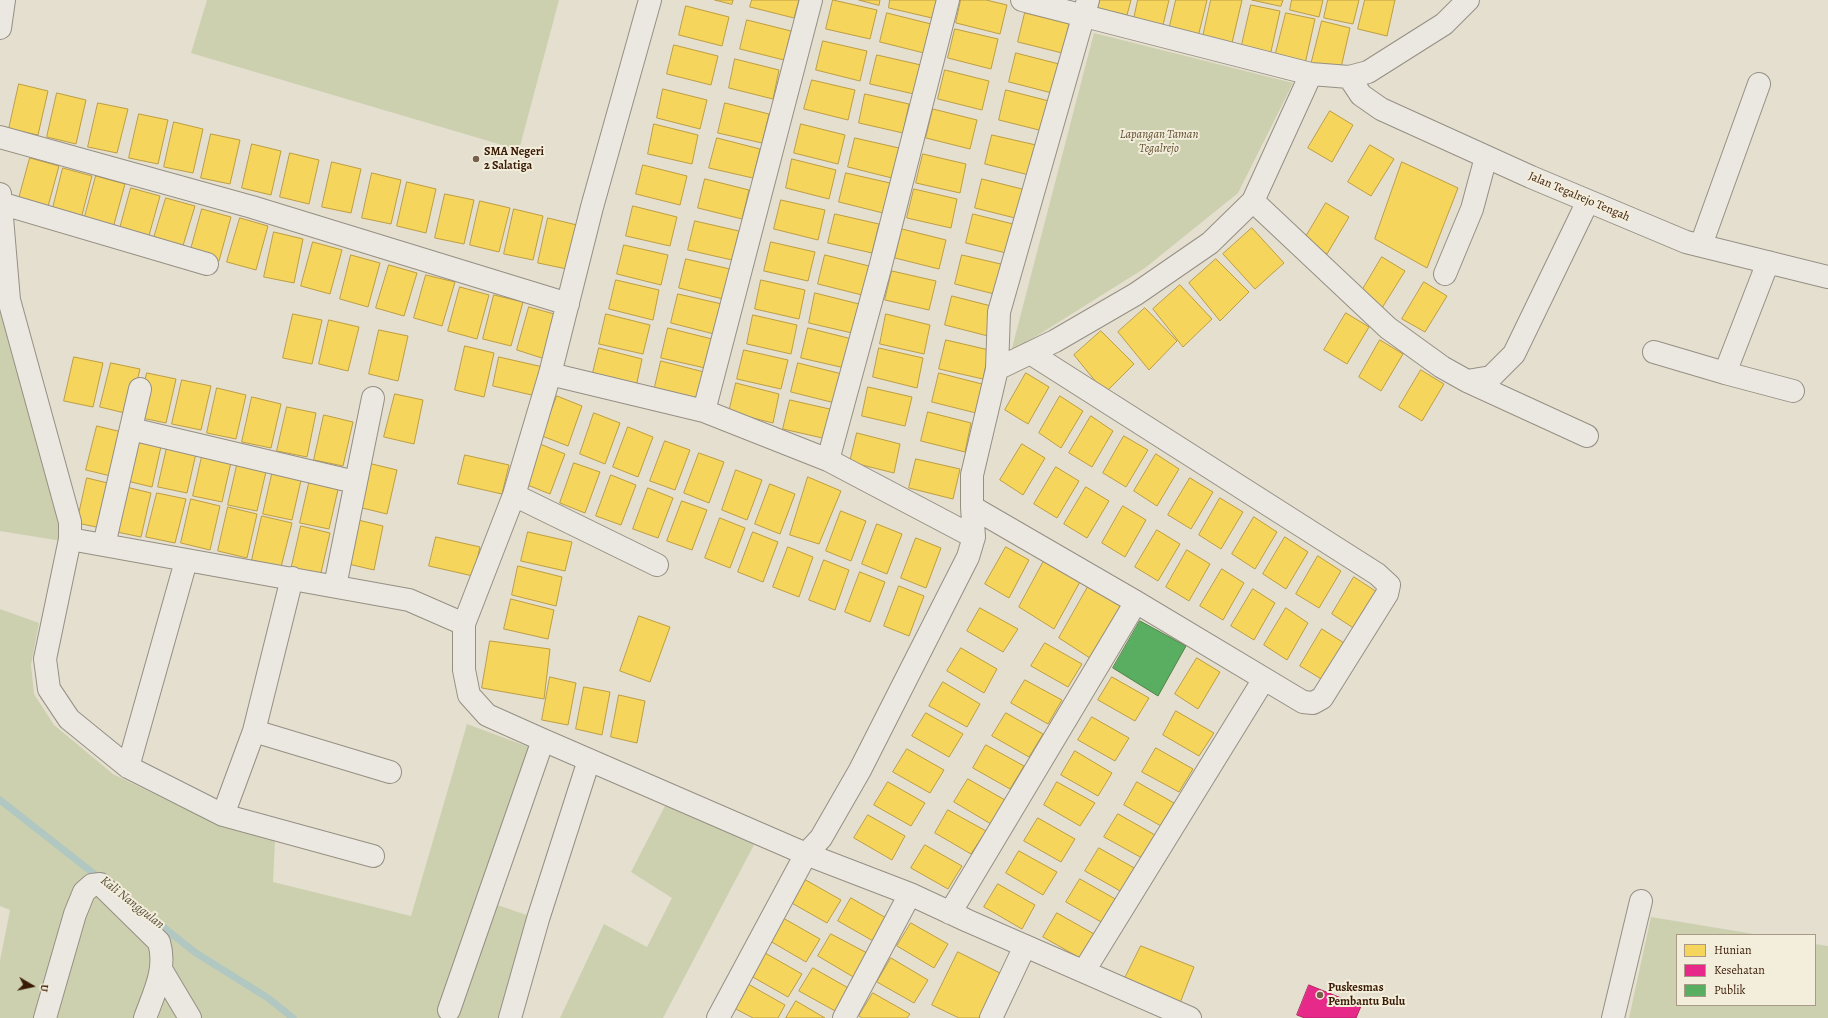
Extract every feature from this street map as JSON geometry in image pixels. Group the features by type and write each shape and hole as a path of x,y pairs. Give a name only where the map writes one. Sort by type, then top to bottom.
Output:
{"street":[{"path":"0,28 4,0"},
{"path":"650,0 592,207 550,374 514,496 464,624 464,670 470,696 487,715 806,854 910,894 1084,971 1180,1016"},
{"path":"704,411 811,0"},
{"path":"828,460 880,268 948,0"},
{"path":"1022,0 1086,8 1311,74 1349,77 1368,72 1444,24 1458,2"},
{"path":"718,1018 806,854 821,838 860,770 968,557 974,537 972,475 997,369 999,312 1086,8"},
{"path":"997,369 1055,341 1136,294 1210,243 1253,201 1311,74"},
{"name":"Jalan Tegalrejo Tengah","path":"1349,77 1361,95 1381,108 1588,201 1686,242 1828,277"},
{"path":"1700,245 1759,84"},
{"path":"0,137 245,205 568,304"},
{"path":"1445,274 1472,210 1486,156"},
{"path":"207,264 0,200 5,298 70,522 70,539 45,659 49,688 69,719 128,768 223,815 373,856"},
{"path":"1253,201 1388,328 1442,367 1467,381 1587,436"},
{"path":"1467,381 1491,377 1514,354 1588,201"},
{"path":"1725,373 1768,262"},
{"path":"1654,352 1793,391"},
{"path":"972,508 1136,602 1302,702 1313,703 1322,698 1387,594 1389,585 1370,570 1030,353"},
{"path":"550,374 704,411 828,460 974,537"},
{"path":"104,545 140,389"},
{"path":"335,586 373,398"},
{"path":"131,429 355,482"},
{"path":"514,496 657,564"},
{"path":"70,539 409,600 464,624"},
{"path":"128,768 186,561"},
{"path":"223,815 254,731 292,578"},
{"path":"950,913 1136,602"},
{"path":"1084,971 1264,679"},
{"path":"254,731 390,772"},
{"path":"449,1010 543,740"},
{"path":"510,1018 538,919 589,760"},
{"path":"45,1018 75,914 84,892 92,885 100,884 108,890 159,942 163,954 162,971 145,1018"},
{"path":"844,1018 910,894"},
{"path":"1613,1018 1641,901"},
{"path":"991,1018 1025,946"},
{"path":"162,971 190,1018"}],"green space":[{"path":"207,0 559,0 519,150 191,53"},
{"name":"Lapangan Taman Tegalrejo","path":"1094,33 1293,83 1238,193 1145,268 1011,352"},
{"path":"0,297 68,542 0,531"},
{"path":"0,609 39,623 31,665 34,694 54,725 113,774 208,820 275,841 273,882 411,916 467,724 534,749 486,901 538,919 509,1018 0,1018 0,961 10,910 0,906"},
{"path":"667,802 756,841 663,1018 560,1018 604,924 647,947 672,898 631,872"},
{"path":"1651,917 1754,934 1676,934 1676,1006 1816,1006 1816,944 1828,946 1828,1018 1629,1018"}],"building: Hunian":[{"path":"715,0 733,0 732,4"},
{"path":"752,0 799,0 794,18 750,7"},
{"path":"833,0 877,10 870,39 826,29"},
{"path":"859,0 880,0 879,5"},
{"path":"890,0 937,0 932,18 889,8"},
{"path":"961,0 986,0 1007,5 1000,34 956,23"},
{"path":"1100,0 1131,0 1127,15 1098,9"},
{"path":"1138,0 1169,0 1163,25 1134,19"},
{"path":"1176,0 1207,0 1198,37 1169,30"},
{"path":"1211,0 1242,0 1232,43 1203,37"},
{"path":"1252,0 1283,0 1281,6"},
{"path":"1292,0 1323,0 1319,17 1290,10"},
{"path":"1328,0 1359,0 1353,24 1324,18"},
{"path":"1365,0 1395,0 1387,36 1358,29"},
{"path":"1251,5 1280,11 1270,56 1241,49"},
{"path":"686,6 729,17 722,46 679,35"},
{"path":"887,13 931,24 924,53 880,42"},
{"path":"1025,13 1069,24 1062,53 1018,42"},
{"path":"1286,13 1315,19 1305,64 1275,57"},
{"path":"747,20 791,31 784,60 740,49"},
{"path":"1322,21 1350,28 1340,72 1311,65"},
{"path":"955,29 998,39 991,69 948,58"},
{"path":"823,41 867,51 860,81 816,70"},
{"path":"674,45 718,56 711,85 667,74"},
{"path":"1016,53 1059,64 1052,93 1009,82"},
{"path":"877,55 921,65 914,94 870,84"},
{"path":"735,59 779,70 773,99 729,88"},
{"path":"945,70 989,81 982,110 938,99"},
{"path":"812,80 855,90 848,120 804,109"},
{"path":"19,84 48,91 38,135 9,129"},
{"path":"663,89 707,100 700,129 657,118"},
{"path":"1006,90 1049,101 1043,131 999,120"},
{"path":"57,93 86,100 76,144 47,137"},
{"path":"865,94 909,104 903,133 859,123"},
{"path":"98,103 128,109 117,153 88,147"},
{"path":"725,103 769,114 762,143 718,133"},
{"path":"933,109 977,120 970,149 926,138"},
{"path":"1330,111 1353,125 1332,162 1308,148"},
{"path":"139,114 168,120 158,164 129,158"},
{"path":"174,122 203,129 193,173 164,167"},
{"path":"654,124 698,135 692,164 648,154"},
{"path":"801,124 845,135 838,164 794,153"},
{"path":"211,134 240,140 230,184 201,178"},
{"path":"992,135 1036,145 1029,175 985,164"},
{"path":"717,138 760,149 753,178 709,168"},
{"path":"855,138 899,148 892,178 848,167"},
{"path":"252,144 281,151 271,195 242,188"},
{"path":"1370,145 1394,159 1371,196 1348,182"},
{"path":"290,153 319,160 309,204 280,197"},
{"path":"923,154 966,164 960,193 916,183"},
{"path":"30,158 59,166 47,210 18,202"},
{"path":"792,159 836,170 829,199 786,188"},
{"path":"332,162 361,169 351,213 322,207"},
{"path":"1402,162 1458,188 1427,268 1375,239"},
{"path":"643,165 687,176 680,205 636,194"},
{"path":"63,168 92,176 81,219 52,212"},
{"path":"372,173 401,180 391,224 362,218"},
{"path":"846,173 890,183 883,213 839,202"},
{"path":"96,176 125,184 113,228 84,220"},
{"path":"705,179 749,190 742,219 698,208"},
{"path":"982,179 1026,190 1019,219 975,208"},
{"path":"407,182 436,189 426,233 397,226"},
{"path":"131,188 160,196 148,239 119,232"},
{"path":"914,189 957,199 951,228 907,218"},
{"path":"445,194 474,200 464,244 435,238"},
{"path":"166,198 195,206 182,249 153,241"},
{"path":"781,200 825,210 818,240 774,229"},
{"path":"480,201 510,208 499,252 470,245"},
{"path":"1326,203 1349,217 1327,254 1304,240"},
{"path":"633,206 677,217 670,246 626,236"},
{"path":"202,209 231,217 219,261 190,253"},
{"path":"514,209 543,216 533,260 504,254"},
{"path":"835,214 879,224 872,253 828,243"},
{"path":"973,214 1017,225 1010,254 966,243"},
{"path":"240,218 268,226 256,270 227,262"},
{"path":"548,218 577,225 567,269 538,263"},
{"path":"695,221 739,231 732,260 688,250"},
{"path":"1252,228 1284,263 1255,289 1223,254"},
{"path":"902,229 946,240 939,269 895,258"},
{"path":"274,232 303,239 294,283 264,277"},
{"path":"313,242 342,250 330,294 301,286"},
{"path":"771,242 815,252 808,281 764,271"},
{"path":"624,245 668,255 661,285 617,274"},
{"path":"351,255 380,263 368,307 340,299"},
{"path":"825,255 869,266 862,295 818,284"},
{"path":"962,255 1005,265 998,295 955,284"},
{"path":"1382,257 1405,271 1382,308 1360,294"},
{"path":"686,259 730,269 723,299 679,288"},
{"path":"1216,259 1249,292 1220,321 1189,283"},
{"path":"389,265 417,273 404,316 376,308"},
{"path":"892,271 936,281 929,310 885,300"},
{"path":"426,275 455,282 442,326 414,318"},
{"path":"616,280 659,290 653,320 609,309"},
{"path":"761,280 805,290 799,319 755,309"},
{"path":"1424,282 1447,296 1425,332 1402,319"},
{"path":"1180,285 1212,319 1183,347 1153,309"},
{"path":"460,287 489,295 477,339 448,331"},
{"path":"815,293 859,304 852,333 809,323"},
{"path":"678,294 722,304 714,334 671,323"},
{"path":"494,295 523,302 511,346 483,339"},
{"path":"952,296 995,307 988,336 945,325"},
{"path":"529,307 558,315 545,359 517,350"},
{"path":"1145,308 1177,341 1149,370 1118,332"},
{"path":"1346,313 1369,327 1347,364 1324,350"},
{"path":"293,314 322,320 312,364 283,358"},
{"path":"606,314 650,325 643,354 599,344"},
{"path":"886,314 930,325 924,354 880,344"},
{"path":"753,315 797,325 791,354 747,344"},
{"path":"329,320 359,327 348,371 319,364"},
{"path":"668,328 712,339 705,368 661,358"},
{"path":"808,328 852,339 845,368 801,358"},
{"path":"379,330 408,336 398,381 369,374"},
{"path":"1101,331 1134,364 1105,393 1074,355"},
{"path":"946,340 989,350 983,379 939,369"},
{"path":"1380,340 1403,354 1381,391 1359,377"},
{"path":"465,346 494,353 484,397 455,390"},
{"path":"599,348 642,359 636,387 592,377"},
{"path":"879,348 923,358 917,388 873,377"},
{"path":"744,350 788,360 781,389 737,379"},
{"path":"74,357 103,363 93,407 64,401"},
{"path":"499,357 543,367 536,396 493,386"},
{"path":"661,361 704,372 698,401 654,391"},
{"path":"111,363 140,369 129,414 100,407"},
{"path":"798,363 842,374 835,403 791,392"},
{"path":"1421,370 1444,384 1422,421 1399,407"},
{"path":"147,373 176,379 166,423 137,417"},
{"path":"939,373 982,384 976,413 932,402"},
{"path":"1026,373 1049,387 1028,424 1005,410"},
{"path":"182,380 211,386 201,430 172,424"},
{"path":"736,383 779,394 773,423 729,412"},
{"path":"868,387 912,397 905,426 862,416"},
{"path":"217,388 246,395 236,439 207,433"},
{"path":"395,394 423,400 414,444 384,437"},
{"path":"557,396 582,406 568,446 542,436"},
{"path":"1060,396 1083,411 1061,448 1039,433"},
{"path":"252,397 281,404 271,448 242,442"},
{"path":"790,400 834,410 827,439 783,429"},
{"path":"287,407 316,413 307,457 277,451"},
{"path":"928,412 971,423 965,452 921,441"},
{"path":"594,413 620,423 605,464 580,454"},
{"path":"324,415 353,422 343,466 314,460"},
{"path":"1091,416 1113,431 1092,467 1069,453"},
{"path":"97,426 126,433 115,477 86,470"},
{"path":"628,427 653,437 638,477 613,467"},
{"path":"857,433 900,444 894,473 850,462"},
{"path":"133,436 162,442 152,487 123,480"},
{"path":"1124,436 1148,450 1126,487 1103,473"},
{"path":"665,441 690,450 675,490 650,481"},
{"path":"168,443 197,449 187,493 158,487"},
{"path":"540,444 565,454 550,494 525,484"},
{"path":"1022,444 1045,458 1023,495 1000,480"},
{"path":"203,452 232,458 222,502 193,496"},
{"path":"699,453 724,462 709,503 684,493"},
{"path":"1156,454 1179,469 1157,506 1134,491"},
{"path":"465,455 509,465 502,494 458,484"},
{"path":"916,459 960,469 953,499 909,488"},
{"path":"238,461 267,467 257,511 228,505"},
{"path":"368,463 397,470 387,514 358,507"},
{"path":"574,463 600,472 585,513 560,503"},
{"path":"1056,467 1079,481 1057,518 1034,504"},
{"path":"273,470 302,476 292,520 263,514"},
{"path":"736,470 762,480 747,520 722,510"},
{"path":"611,475 636,485 621,525 596,516"},
{"path":"808,477 841,491 819,544 790,535"},
{"path":"87,478 116,485 106,529 77,523"},
{"path":"1190,478 1213,492 1191,529 1168,515"},
{"path":"310,479 339,485 329,529 300,523"},
{"path":"770,484 795,494 780,534 755,524"},
{"path":"122,486 151,493 141,537 112,531"},
{"path":"1086,487 1109,501 1087,538 1064,524"},
{"path":"648,488 673,498 658,538 633,529"},
{"path":"157,493 186,499 175,543 146,537"},
{"path":"1220,498 1243,512 1221,549 1199,535"},
{"path":"191,499 220,506 210,550 181,543"},
{"path":"682,501 707,510 692,550 667,541"},
{"path":"1123,506 1146,520 1125,557 1102,543"},
{"path":"228,507 257,514 247,558 218,551"},
{"path":"841,511 866,521 851,561 826,551"},
{"path":"262,516 292,523 281,567 252,560"},
{"path":"1254,517 1277,532 1255,569 1232,554"},
{"path":"720,518 745,528 730,568 705,558"},
{"path":"354,519 383,526 374,570 344,563"},
{"path":"877,524 902,534 887,574 862,564"},
{"path":"301,526 330,533 320,577 291,570"},
{"path":"1157,530 1180,544 1158,581 1135,567"},
{"path":"528,532 572,542 565,571 521,561"},
{"path":"753,532 778,542 763,582 738,572"},
{"path":"436,537 480,547 473,576 429,566"},
{"path":"1285,537 1308,552 1286,589 1263,574"},
{"path":"916,538 941,548 926,588 901,578"},
{"path":"788,547 813,557 799,597 773,587"},
{"path":"1006,547 1029,560 1009,598 985,584"},
{"path":"1187,550 1210,564 1189,601 1166,587"},
{"path":"1318,556 1341,571 1319,608 1296,594"},
{"path":"1045,559 1081,580 1054,629 1019,607"},
{"path":"824,560 849,570 835,610 809,600"},
{"path":"518,566 562,577 556,606 512,595"},
{"path":"1222,569 1244,583 1223,620 1200,606"},
{"path":"860,572 885,582 870,622 845,612"},
{"path":"1354,577 1377,592 1355,629 1332,614"},
{"path":"1089,585 1121,605 1090,658 1059,638"},
{"path":"899,586 924,596 909,636 884,626"},
{"path":"1253,589 1275,603 1254,640 1231,626"},
{"path":"511,599 554,610 548,639 504,629"},
{"path":"980,608 1018,629 1003,652 967,631"},
{"path":"1286,608 1308,623 1287,660 1264,645"},
{"path":"639,616 670,627 650,682 620,671"},
{"path":"1322,629 1344,643 1323,680 1300,666"},
{"path":"490,641 550,649 544,699 482,688"},
{"path":"1045,643 1082,664 1068,687 1031,666"},
{"path":"961,648 997,669 984,693 947,671"},
{"path":"1197,658 1220,672 1198,709 1175,694"},
{"path":"550,677 576,683 568,725 542,720"},
{"path":"1112,677 1149,698 1135,721 1098,700"},
{"path":"1025,680 1062,700 1048,724 1011,703"},
{"path":"943,682 980,704 967,727 929,706"},
{"path":"584,687 610,692 602,735 576,729"},
{"path":"619,695 645,701 637,743 611,737"},
{"path":"1176,711 1214,733 1199,756 1163,735"},
{"path":"926,713 963,734 949,757 912,736"},
{"path":"1006,713 1043,734 1029,757 992,736"},
{"path":"1092,717 1129,738 1115,761 1078,740"},
{"path":"986,745 1024,766 1010,789 973,768"},
{"path":"1156,748 1193,769 1179,792 1142,772"},
{"path":"907,749 944,770 930,793 893,772"},
{"path":"1075,751 1112,773 1098,796 1061,775"},
{"path":"968,779 1005,800 991,824 954,802"},
{"path":"888,782 925,803 911,826 874,805"},
{"path":"1057,782 1095,803 1080,826 1044,805"},
{"path":"1137,782 1174,803 1161,826 1124,805"},
{"path":"948,810 986,831 971,854 935,833"},
{"path":"1118,814 1155,835 1142,858 1104,837"},
{"path":"868,815 905,836 892,860 854,838"},
{"path":"1038,818 1075,839 1061,862 1024,841"},
{"path":"925,845 962,866 948,889 911,868"},
{"path":"1099,848 1136,869 1122,892 1085,871"},
{"path":"1019,851 1057,872 1043,895 1006,873"},
{"path":"804,879 841,900 827,923 790,902"},
{"path":"1080,879 1117,900 1103,923 1066,902"},
{"path":"998,884 1035,905 1022,929 984,907"},
{"path":"851,898 888,919 875,942 838,921"},
{"path":"1057,913 1094,934 1080,958 1043,937"},
{"path":"783,918 820,939 806,962 770,941"},
{"path":"911,923 948,944 934,968 897,946"},
{"path":"831,934 869,954 855,978 818,956"},
{"path":"1141,946 1194,967 1180,1003 1125,978"},
{"path":"958,952 1000,973 979,1018 959,1018 932,1005"},
{"path":"765,953 802,974 788,997 751,976"},
{"path":"891,958 928,980 914,1003 877,982"},
{"path":"813,968 850,989 837,1012 799,991"},
{"path":"748,984 785,1005 778,1018 753,1018 734,1008"},
{"path":"873,993 910,1014 907,1018 862,1018 859,1016"},
{"path":"796,1001 825,1018 786,1018"}],"building: Kesehatan":[{"name":"Puskesmas Pembantu Bulu","path":"1309,985 1361,1006 1356,1018 1305,1018 1297,1015"}],"building: Publik":[{"path":"1140,621 1186,646 1158,696 1113,668"}],"waterway":[{"name":"Kali Nanggulan","path":"0,800 102,880"},
{"name":"Kali Nanggulan","path":"139,908 196,953 268,998 293,1018"}],"place":[{"name":"SMA Negeri 2 Salatiga","path":"476,159"},
{"name":"Puskesmas Pembantu Bulu","path":"1320,995"}]}
